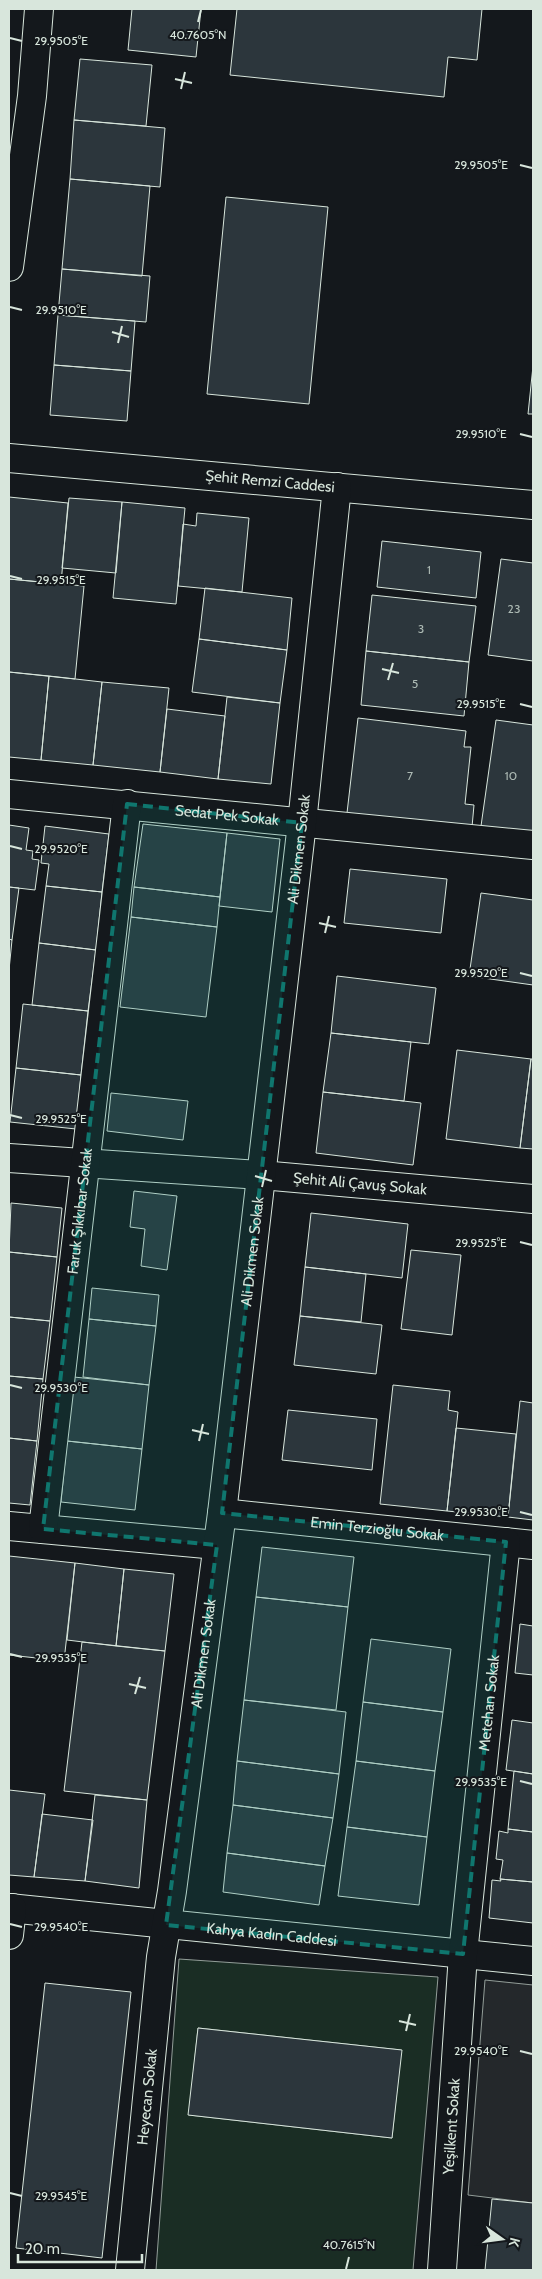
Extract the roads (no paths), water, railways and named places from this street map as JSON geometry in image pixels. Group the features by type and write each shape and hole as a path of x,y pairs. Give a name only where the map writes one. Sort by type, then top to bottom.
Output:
{"street":[{"path":"9,266 20,96 39,9"},
{"name":"Şehit Remzi Caddesi","path":"9,458 533,504"},
{"name":"Ali Dikmen Sokak","path":"166,1925 222,1513 302,823 337,487"},
{"name":"Sedat Pek Sokak","path":"9,794 533,845"},
{"name":"Faruk Şıkkıbar Sokak","path":"43,1529 127,804"},
{"name":"Şehit Ali Çavuş Sokak","path":"9,1158 261,1175 533,1199"},
{"name":"Emin Terzioğlu Sokak","path":"222,1513 533,1545"},
{"path":"9,1526 217,1544"},
{"name":"Metehan Sokak","path":"462,1954 506,1542"},
{"name":"Kahya Kadın Caddesi","path":"10,1917 166,1925 533,1961"},
{"name":"Heyecan Sokak","path":"130,2270 161,1958 166,1925"},
{"name":"Yeşilkent Sokak","path":"442,2270 462,1954"}]}
